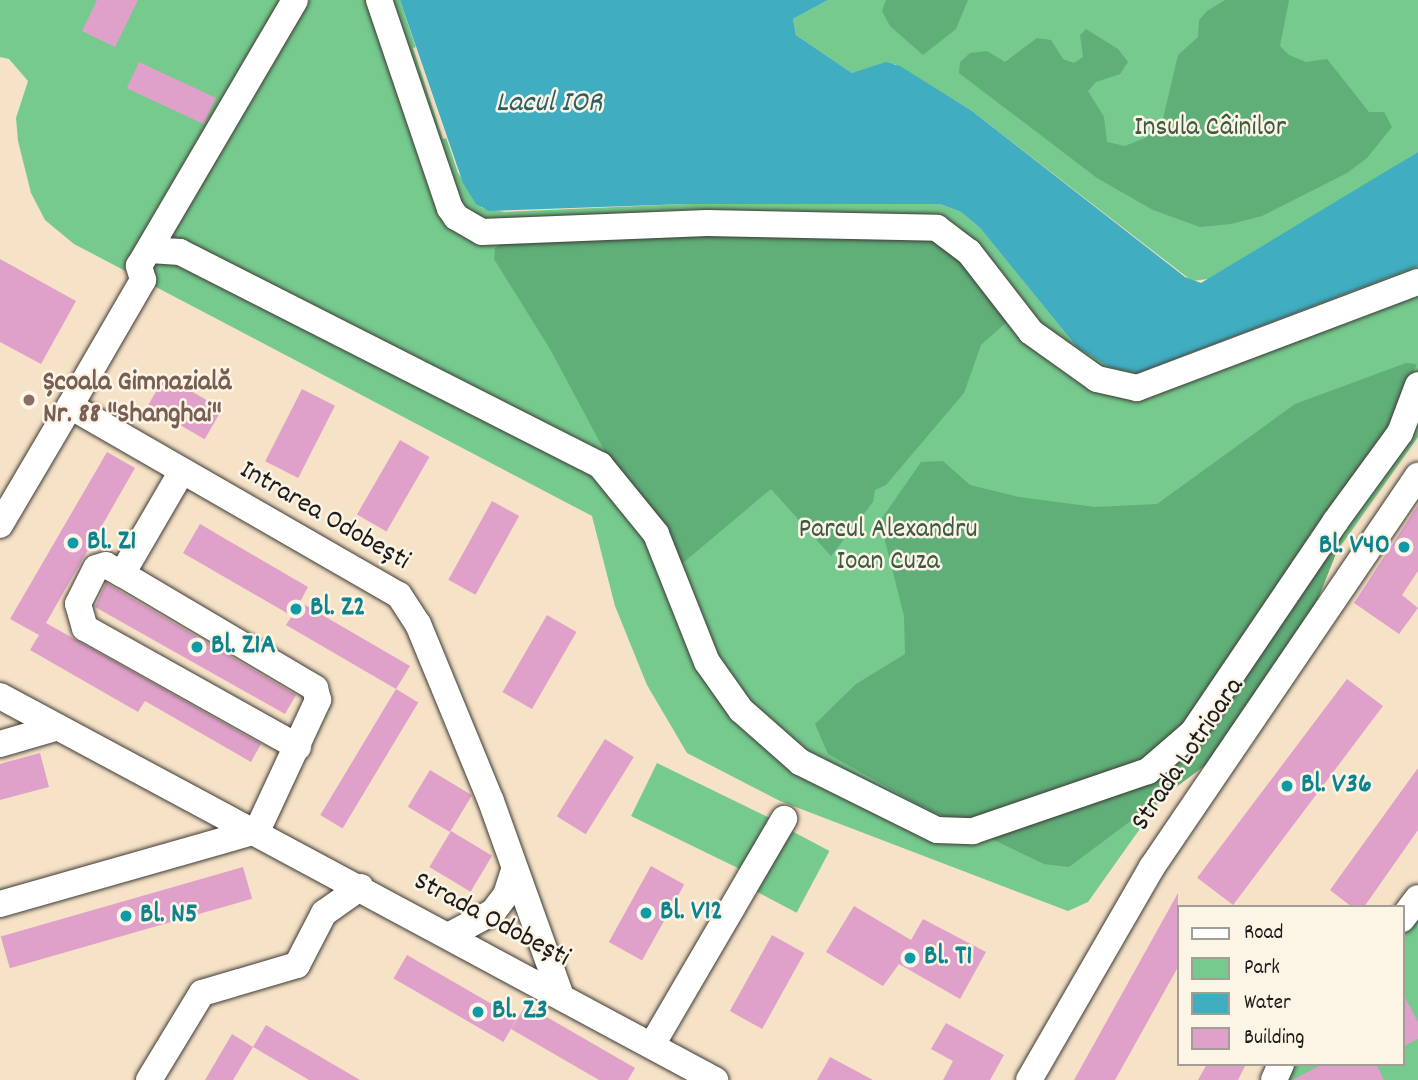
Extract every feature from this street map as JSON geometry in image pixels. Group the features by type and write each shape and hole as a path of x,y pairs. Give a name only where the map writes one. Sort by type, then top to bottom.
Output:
{"street":[{"path":"0,525 143,280 139,266 295,0"},
{"path":"379,0 450,208 456,218 482,232 707,223 937,228 969,252 1031,332 1097,379 1137,388 1418,282"},
{"path":"150,250 180,252 600,465 656,534 707,662 741,709 800,762 937,830 973,831 1148,771 1193,732 1335,522 1400,433 1418,385"},
{"name":"Intrarea Odobești","path":"69,407 399,595 434,660 561,994"},
{"path":"121,574 181,471"},
{"name":"Strada Lotrioara","path":"1029,1080 1152,867 1418,476"},
{"path":"0,904 257,831 298,747 318,699 315,688 106,565 96,568 78,604 85,628 298,747"},
{"name":"Strada Odobești","path":"0,696 561,994 652,1045 699,1076"},
{"path":"0,744 58,727"},
{"path":"652,1045 784,819"},
{"path":"450,935 493,912 506,895 515,868"},
{"path":"149,1080 202,993 297,965 324,913 361,887"},
{"path":"1404,918 1418,898"},
{"path":"1404,923 1418,934"}],"green space":[{"name":"Parcul Alexandru Ioan Cuza","path":"0,0 400,0 458,173 482,208 505,212 685,204 940,204 961,212 980,228 1076,346 1152,369 1418,266 1418,437 1088,902 1068,911 780,801 687,753 647,685 615,606 592,516 74,244 45,220 31,193 18,141 16,118 28,81 9,59 0,57"},
{"name":"Insula Câinilor","path":"828,0 1418,0 1418,152 1216,278 1192,281 972,111 895,64 852,73 796,35 793,19"},
{"path":"886,0 968,0 956,29 923,55 890,26 882,11"},
{"path":"1225,0 1289,0 1280,46 1289,55 1306,62 1327,59 1369,112 1384,112 1392,127 1367,158 1347,173 1262,216 1231,224 1200,227 1153,210 1097,178 959,73 960,62 970,53 987,51 1005,62 1037,38 1051,40 1063,59 1074,63 1083,57 1080,35 1086,29 1118,49 1128,62 1120,74 1096,82 1088,91 1104,117 1107,142 1125,146 1145,138 1162,123 1178,55 1198,37 1199,20 1207,11"},
{"path":"894,231 950,245 1010,319 981,345 964,393 886,485 875,490 873,502 831,556 771,489 678,567 612,465 550,349 494,259 495,248 507,240"},
{"path":"1406,363 1417,364 1381,440 1314,609 1207,764 1069,867 1044,864 914,802 828,754 815,724 856,684 905,654 904,616 880,521 921,462 943,461 970,485 1019,497 1095,507 1157,504 1295,404"},
{"path":"657,763 770,818 744,871 631,816"},
{"path":"788,829 829,851 797,913 755,891"},
{"path":"1418,898 1418,1080 1274,1080 1280,1066 1404,1066 1404,916"}],"water":[{"name":"Lacul IOR","path":"400,0 828,0 793,19 796,35 852,73 886,62 900,66 972,111 1185,277 1201,283 1418,152 1418,266 1139,373 1109,367 1076,346 980,228 961,212 940,204 685,204 489,211 476,204 463,183"}],"pier":[{"path":"416,47 447,138 443,139 413,48"}],"building":[{"path":"97,0 138,0 115,47 82,31"},
{"path":"139,62 216,98 204,124 127,88"},
{"path":"0,259 76,301 41,364 0,342"},
{"path":"165,376 222,409 205,439 148,406"},
{"path":"302,389 335,406 298,478 265,461"},
{"path":"400,440 429,457 386,531 357,514"},
{"name":"Bl. Z1","path":"107,452 135,468 46,623 261,744 251,762 145,701 138,712 30,650 39,635 10,619"},
{"path":"492,501 519,516 475,595 448,580"},
{"name":"Bl. V40","path":"1418,505 1418,571 1402,595 1418,608 1399,634 1354,603"},
{"name":"Bl. Z2","path":"200,524 308,587 300,602 410,666 396,689 286,625 292,616 183,553"},
{"name":"Bl. Z1A","path":"106,583 296,695 285,714 95,607"},
{"path":"547,615 576,632 532,709 502,692"},
{"name":"Bl. V36","path":"1347,679 1383,706 1233,905 1197,878"},
{"name":"Bl. Z2","path":"396,689 418,702 343,828 320,815"},
{"path":"605,739 634,757 586,834 557,816"},
{"path":"40,753 49,787 0,800 0,764"},
{"path":"1418,768 1418,830 1365,905 1349,905 1330,890"},
{"path":"430,770 472,795 450,832 408,807"},
{"path":"451,831 492,856 471,892 429,867"},
{"name":"Bl. V12","path":"651,866 684,884 642,961 609,942"},
{"name":"Bl. N5","path":"243,867 252,899 10,968 1,936"},
{"path":"1178,893 1176,971 1148,1021 1115,1080 1074,1080"},
{"name":"Bl. T1","path":"854,906 911,940 923,919 986,952 960,999 899,964 883,986 826,952"},
{"path":"772,935 804,953 762,1029 730,1011"},
{"path":"407,955 517,1018 503,1042 393,978"},
{"path":"1404,996 1418,1022 1418,1039 1404,1046"},
{"path":"526,1005 635,1068 628,1080 599,1080 511,1029"},
{"path":"946,1023 1004,1055 990,1080 943,1080 953,1061 931,1049"},
{"path":"266,1025 360,1080 309,1080 253,1047"},
{"path":"232,1034 253,1047 233,1080 205,1080"},
{"path":"830,1057 873,1080 817,1080"},
{"path":"1206,1066 1245,1066 1238,1080 1198,1080"},
{"path":"1319,1066 1377,1066 1384,1080 1292,1080"}],"place":[{"name":"Școala Gimnazială Nr. 88 \"Shanghai\"","path":"29,400"},
{"name":"Bl. Z1","path":"73,543"},
{"name":"Bl. V40","path":"1404,547"},
{"name":"Bl. Z2","path":"296,609"},
{"name":"Bl. Z1A","path":"197,647"},
{"name":"Bl. V36","path":"1287,786"},
{"name":"Bl. V12","path":"646,913"},
{"name":"Bl. N5","path":"126,916"},
{"name":"Bl. T1","path":"910,958"},
{"name":"Bl. Z3","path":"478,1012"}]}
